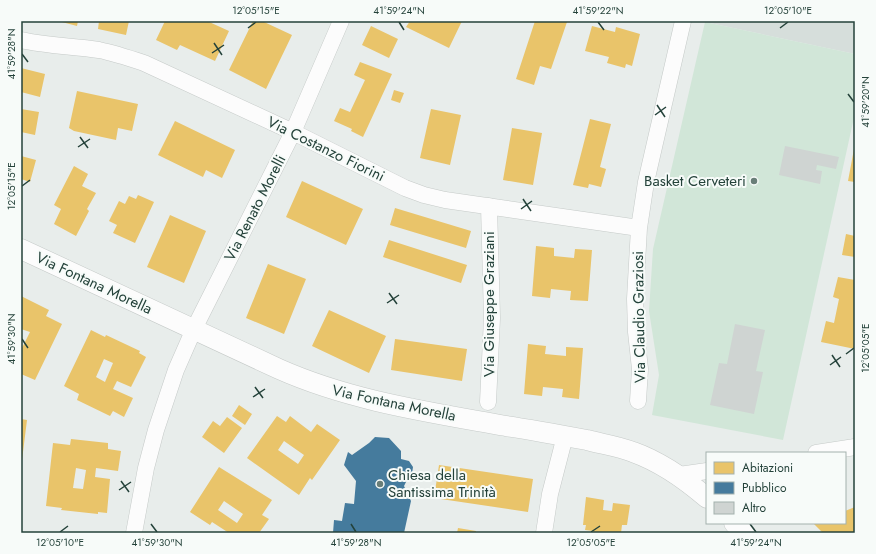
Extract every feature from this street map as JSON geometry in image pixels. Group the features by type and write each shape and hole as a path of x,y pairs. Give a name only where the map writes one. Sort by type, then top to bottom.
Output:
{"street":[{"name":"Via Renato Morelli","path":"134,533 146,468 160,415 176,370 194,329 293,132 341,21"},
{"name":"Via Claudio Graziosi","path":"638,401 640,369 636,332 636,299 639,228 646,182 683,21"},
{"name":"Via Costanzo Fiorini","path":"21,40 56,47 100,51 122,56 168,74 293,132 414,192 445,200 639,228"},
{"name":"Via Giuseppe Graziani","path":"488,402 492,318 489,206"},
{"name":"Via Fontana Morella","path":"21,249 294,376 334,390 393,406 565,436 632,451 679,475 706,497"},
{"path":"544,533 550,494 565,436"},
{"path":"822,452 855,447"},
{"path":"679,475 706,471"},
{"path":"735,524 745,533"}],"shaded area":[{"path":"855,21 855,54 705,22"}],"green space":[{"name":"Basket Cerveteri","path":"705,22 855,54 855,113 783,440 652,415 659,375 649,311 653,249"}],"building: Abitazioni":[{"path":"58,21 78,21 77,26"},
{"path":"99,21 129,21 126,35 98,29"},
{"path":"165,21 207,21 229,31 215,61 180,45 177,50 156,40"},
{"path":"253,21 262,21 292,35 266,89 229,70"},
{"path":"410,21 462,21 449,48 406,27"},
{"path":"535,21 567,22 551,69 540,66 534,85 516,79"},
{"path":"371,26 398,39 389,58 362,45"},
{"path":"592,26 615,32 616,27 640,34 632,66 626,64 625,68 607,63 609,57 585,51"},
{"path":"360,62 392,74 363,137 351,131 352,129 334,121 340,108 350,112 365,80 354,75"},
{"path":"21,68 45,74 40,97 21,92"},
{"path":"394,90 404,93 400,103 391,100"},
{"path":"77,91 138,104 132,131 118,128 116,140 74,131 69,128"},
{"path":"21,109 39,112 35,135 21,132"},
{"path":"431,109 461,115 450,165 420,158"},
{"path":"590,119 611,124 600,167 606,169 601,187 589,184 588,188 573,185"},
{"path":"175,121 235,150 222,178 206,170 203,177 158,155"},
{"path":"512,128 542,133 533,185 503,180"},
{"path":"855,149 855,182 848,181"},
{"path":"21,156 36,160 30,182 21,179"},
{"path":"74,166 88,174 82,186 96,193 87,209 89,211 76,236 54,224 61,209 54,205"},
{"path":"302,181 363,209 346,245 286,217"},
{"path":"138,195 154,202 135,243 113,233 117,225 109,221 119,201 125,204 129,196 136,199"},
{"path":"395,208 471,231 466,248 390,225"},
{"path":"170,215 206,231 184,283 147,267"},
{"path":"846,234 855,236 855,257 842,255"},
{"path":"389,240 467,265 461,283 383,257"},
{"path":"536,246 554,248 554,256 574,258 575,249 592,250 588,301 570,300 571,291 551,289 550,298 532,296"},
{"path":"268,264 306,279 284,334 246,318"},
{"path":"838,277 855,280 855,349 821,342 826,321 834,323 839,299 833,297"},
{"path":"21,296 49,310 46,316 62,324 35,380 21,374 21,350 30,332 21,329"},
{"path":"329,310 386,336 369,373 312,346"},
{"path":"91,330 105,337 106,335 140,351 139,353 146,357 131,387 117,381 113,389 133,398 124,417 113,411 110,416 77,400 79,394 64,386","holes":["104,359 113,363 105,382 96,377"]},
{"path":"395,339 467,349 462,381 391,370"},
{"path":"528,344 546,346 545,354 566,356 566,347 583,348 579,399 562,397 563,389 543,387 542,396 524,394"},
{"path":"239,405 252,414 245,425 232,416"},
{"path":"277,416 286,422 290,416 311,432 317,424 340,440 312,480 310,478 299,495 247,458","holes":["284,441 304,455 298,464 278,450"]},
{"path":"227,417 242,428 224,453 202,437 213,421 220,426"},
{"path":"21,419 27,420 22,460 21,460"},
{"path":"71,439 108,443 108,449 121,451 118,471 96,468 95,477 110,479 107,513 98,512 98,514 61,510 62,508 46,506 53,443 70,445","holes":["76,468 86,470 83,489 73,488"]},
{"path":"439,465 533,479 528,512 434,498"},
{"path":"219,467 272,500 262,515 269,519 259,533 229,533 212,522 210,525 190,512","holes":["224,501 243,514 237,523 218,510"]},
{"path":"586,497 604,500 603,510 612,511 613,503 630,505 627,525 622,525 621,533 593,533 593,531 585,530 586,525 583,525"},
{"path":"855,507 855,533 823,533 814,524 846,524 846,511"},
{"path":"458,528 476,531 476,533 457,533"}],"building: Pubblico":[{"name":"Chiesa della Santissima Trinità","path":"375,437 389,438 401,451 401,459 409,461 413,467 412,474 404,486 411,501 404,533 333,533 334,520 342,521 345,503 354,504 356,481 344,465 348,452 352,455"}],"building: Altro":[{"path":"785,146 839,157 836,169 817,165 816,170 822,171 820,184 779,175"},
{"path":"735,324 765,330 756,371 763,372 754,414 710,405 719,363 727,364"}],"place":[{"name":"Basket Cerveteri","path":"754,181"},
{"name":"Chiesa della Santissima Trinità","path":"380,484"}]}
